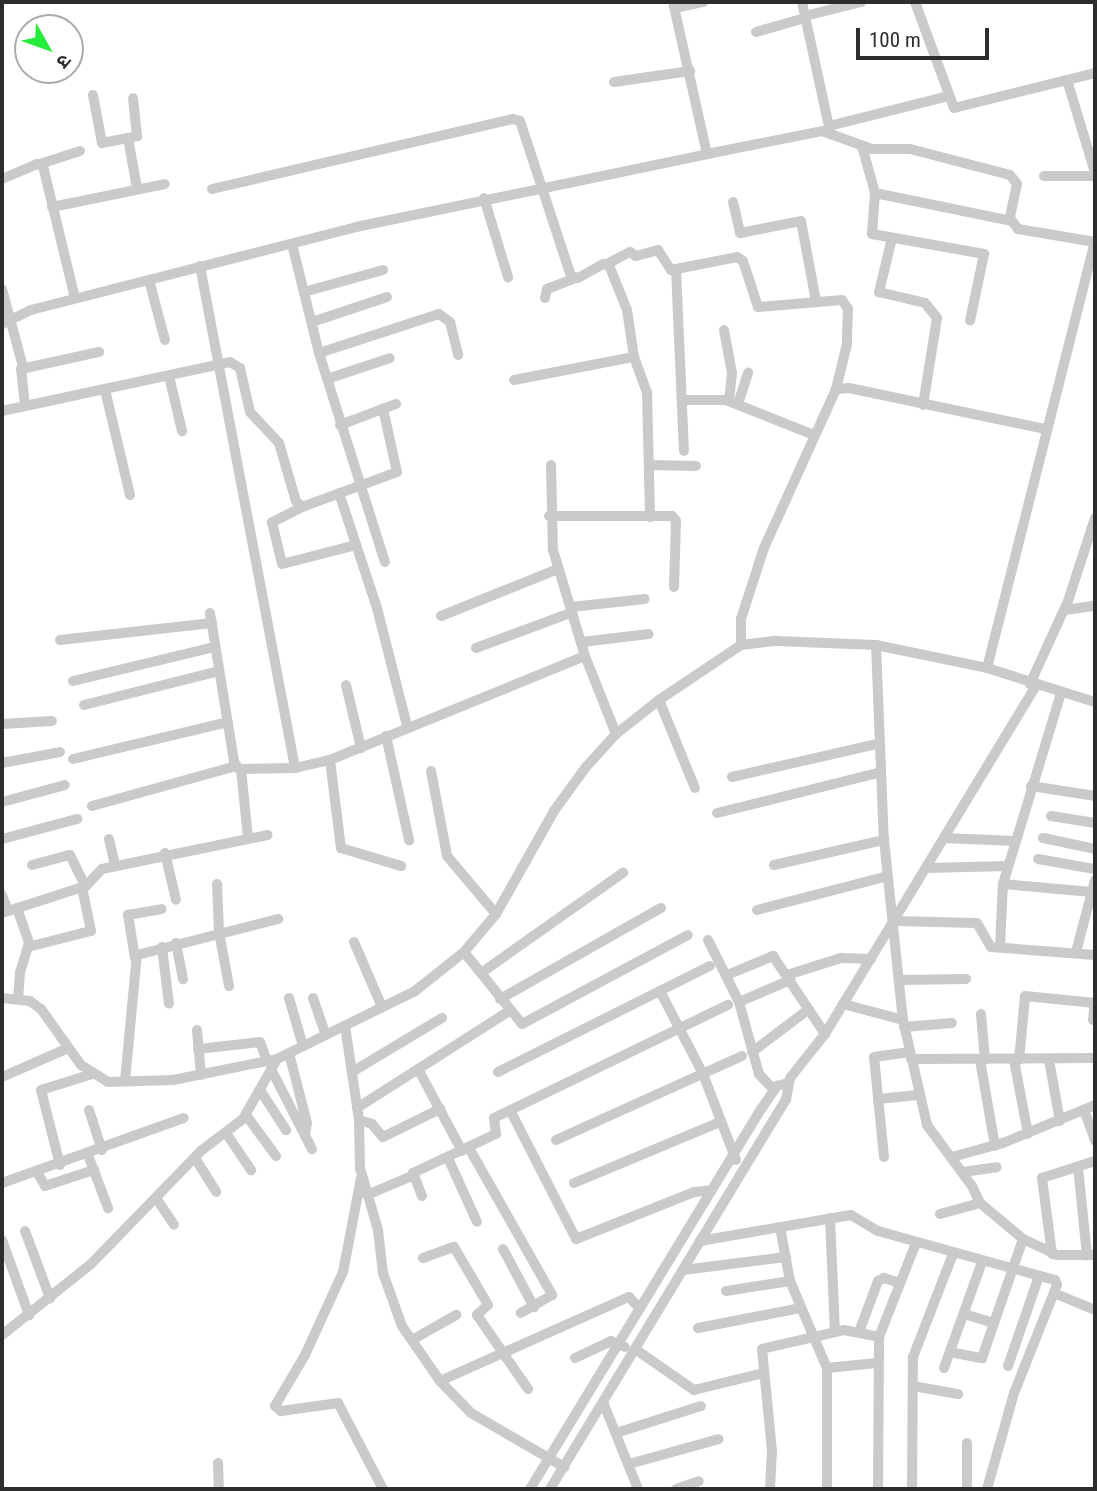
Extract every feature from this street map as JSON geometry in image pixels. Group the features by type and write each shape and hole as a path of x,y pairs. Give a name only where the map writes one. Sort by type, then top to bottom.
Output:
{"street":[{"path":"703,2 674,5 707,154"},
{"path":"803,2 830,128 862,146 910,149 1010,175 1017,184 1011,221"},
{"path":"756,32 861,2"},
{"path":"915,2 952,106 958,108 1095,73"},
{"path":"614,82 690,71"},
{"path":"1044,176 1095,175 1067,80"},
{"path":"93,95 100,142 128,138 138,133 133,99"},
{"path":"6,322 75,298 200,266 542,185 830,128 948,96"},
{"path":"212,189 513,119 522,123 570,272 576,278"},
{"path":"128,138 138,188"},
{"path":"862,146 875,193 870,233 984,254 970,321"},
{"path":"2,179 79,151"},
{"path":"40,164 75,298"},
{"path":"52,207 165,184"},
{"path":"875,193 1011,221 1018,229 1095,242 988,667"},
{"path":"484,198 508,277"},
{"path":"733,202 740,233 801,221 816,301"},
{"path":"892,238 879,292 925,303 937,318 923,405"},
{"path":"292,244 340,425 385,562"},
{"path":"545,299 547,289 630,252 636,257 658,250 670,269 740,258 758,307 842,300 849,309 848,344 836,389 757,569 741,619 741,645"},
{"path":"607,264 613,270 627,310 634,357 648,392 650,517"},
{"path":"200,266 216,365 295,768"},
{"path":"676,269 684,451"},
{"path":"304,292 383,270"},
{"path":"149,280 165,340"},
{"path":"2,289 6,322 23,367 25,406"},
{"path":"312,322 387,297"},
{"path":"319,353 439,314 450,322 458,355"},
{"path":"724,330 734,403"},
{"path":"23,367 99,352"},
{"path":"514,380 634,357"},
{"path":"327,379 390,358"},
{"path":"2,411 230,362 240,368 248,408 278,440 296,501 302,507"},
{"path":"734,403 748,373"},
{"path":"169,376 182,431"},
{"path":"836,389 849,388 1046,429"},
{"path":"105,390 130,495"},
{"path":"683,400 734,403 814,435"},
{"path":"340,425 396,404"},
{"path":"356,545 282,564 272,522 302,507 397,472 383,409"},
{"path":"551,465 549,516 558,569 586,656 616,734"},
{"path":"649,465 696,466"},
{"path":"339,493 407,726"},
{"path":"549,516 672,516 676,521 674,587"},
{"path":"530,1489 773,1091 788,1083 825,1034 1033,685 1065,610 1095,517"},
{"path":"441,616 558,569"},
{"path":"476,648 572,609 645,599"},
{"path":"1065,610 1095,606"},
{"path":"60,640 211,618 228,722 239,768 248,838"},
{"path":"582,642 649,634"},
{"path":"2,998 18,998 41,1009 68,1048 92,1074 108,1082 201,1075 272,1063 415,991 464,952 496,914 545,826 586,767 616,734 659,699 741,645 776,640 876,645 988,667 1033,685 1095,702"},
{"path":"876,645 878,773 884,840 904,1023 927,1125 963,1172 980,1203 1023,1239 1052,1254 1091,1256 1079,1167"},
{"path":"73,681 215,647"},
{"path":"92,806 239,768 295,768 330,760 407,726 586,656"},
{"path":"84,705 219,671"},
{"path":"346,685 361,748"},
{"path":"1000,947 1003,884 1007,866 1060,693"},
{"path":"659,699 695,788"},
{"path":"2,724 52,721"},
{"path":"73,759 228,722"},
{"path":"386,736 409,840"},
{"path":"732,777 877,744"},
{"path":"2,763 60,752"},
{"path":"330,760 341,848 401,866"},
{"path":"431,771 449,860 496,914"},
{"path":"717,813 878,773"},
{"path":"2,802 65,785"},
{"path":"1031,786 1095,796"},
{"path":"1051,817 1095,823"},
{"path":"2,839 77,819"},
{"path":"9,910 83,886 103,869 115,865 165,853 268,835"},
{"path":"944,838 1015,841"},
{"path":"1043,838 1095,849"},
{"path":"108,839 115,865"},
{"path":"774,865 884,840"},
{"path":"165,853 176,900"},
{"path":"28,947 91,931 83,886 70,855 32,865"},
{"path":"1038,859 1095,869"},
{"path":"926,868 1007,866"},
{"path":"481,974 623,873"},
{"path":"757,910 888,876"},
{"path":"1076,952 1095,880"},
{"path":"217,884 219,932 229,986"},
{"path":"1003,884 1092,892"},
{"path":"2,895 28,947 21,968 18,998"},
{"path":"500,999 661,908"},
{"path":"125,1082 135,958 128,915 161,909"},
{"path":"135,958 176,943 278,919"},
{"path":"894,921 977,923 988,946 1095,955"},
{"path":"464,952 509,1011 524,1023 688,935"},
{"path":"708,940 739,1002 747,1054 762,1079 773,1091"},
{"path":"354,942 383,1007"},
{"path":"176,943 183,979"},
{"path":"162,947 169,1004"},
{"path":"727,975 773,956 825,1034"},
{"path":"739,1002 789,978 841,958 871,959"},
{"path":"498,1072 710,966"},
{"path":"900,980 966,979"},
{"path":"660,991 703,1074 732,1158 746,1166"},
{"path":"1028,1134 1016,1060 1024,996 1095,1003 1093,1020"},
{"path":"289,998 303,1046"},
{"path":"313,998 326,1035"},
{"path":"843,1004 904,1023 953,1023"},
{"path":"367,1195 498,1133 493,1119 510,1110 728,1005"},
{"path":"556,1140 747,1054 809,1009"},
{"path":"357,1108 509,1011"},
{"path":"981,1014 982,1060 995,1146"},
{"path":"352,1072 442,1018"},
{"path":"345,1026 359,1120 362,1175 377,1228 383,1273 412,1340 440,1381 481,1421 564,1467"},
{"path":"197,1030 201,1075"},
{"path":"198,1049 260,1042 312,1149"},
{"path":"2,1077 68,1048"},
{"path":"289,1054 307,1124 306,1136"},
{"path":"884,1157 874,1055 982,1060 1095,1058"},
{"path":"1049,1060 1060,1121"},
{"path":"2,1335 97,1259 195,1158 246,1115 272,1063"},
{"path":"418,1069 552,1295 521,1313"},
{"path":"60,1165 41,1090 92,1074"},
{"path":"550,1489 786,1100 788,1083"},
{"path":"260,1090 286,1130"},
{"path":"878,1099 918,1094"},
{"path":"952,1157 995,1146 1095,1105"},
{"path":"359,1120 372,1124 383,1137 440,1109"},
{"path":"89,1110 102,1150"},
{"path":"510,1110 576,1239 694,1192 712,1190"},
{"path":"1084,1111 1095,1141"},
{"path":"246,1115 276,1156"},
{"path":"2,1183 102,1150 184,1118"},
{"path":"574,1182 720,1122"},
{"path":"226,1133 251,1170"},
{"path":"88,1154 108,1208"},
{"path":"195,1158 216,1192"},
{"path":"448,1158 477,1222"},
{"path":"1052,1254 1042,1178 1095,1161"},
{"path":"963,1172 997,1167"},
{"path":"37,1172 45,1186 94,1170"},
{"path":"362,1175 353,1228 339,1284 275,1406 281,1411 338,1404 383,1489"},
{"path":"412,1176 422,1196"},
{"path":"156,1198 174,1225"},
{"path":"940,1214 980,1203"},
{"path":"701,1241 853,1216 872,1229 916,1243 982,1262 1014,1264 1038,1276 1055,1280 1054,1293 1014,1393 987,1489"},
{"path":"830,1218 835,1332"},
{"path":"780,1227 790,1281 827,1368 827,1489"},
{"path":"353,1228 377,1228"},
{"path":"25,1231 50,1298"},
{"path":"950,1353 979,1360 1023,1239"},
{"path":"2,1240 29,1315"},
{"path":"878,1489 879,1337 916,1243"},
{"path":"423,1258 454,1248 488,1305 477,1315 500,1355 528,1389"},
{"path":"503,1249 534,1307"},
{"path":"912,1489 913,1357 953,1254"},
{"path":"683,1270 786,1257"},
{"path":"944,1368 982,1262"},
{"path":"1008,1366 1038,1276"},
{"path":"859,1332 878,1281 884,1278 900,1283"},
{"path":"726,1291 790,1281"},
{"path":"1054,1293 1095,1310"},
{"path":"440,1381 629,1297 640,1309"},
{"path":"698,1328 801,1308"},
{"path":"964,1314 994,1323"},
{"path":"412,1340 456,1315"},
{"path":"771,1489 762,1349 835,1332 859,1332 879,1337"},
{"path":"575,1358 611,1341 634,1350 694,1390 764,1373"},
{"path":"827,1368 877,1363"},
{"path":"913,1386 958,1394"},
{"path":"603,1402 638,1489"},
{"path":"616,1433 701,1406"},
{"path":"629,1464 719,1439"},
{"path":"967,1443 967,1489"},
{"path":"218,1463 219,1489"},
{"path":"676,1489 699,1481"}]}
